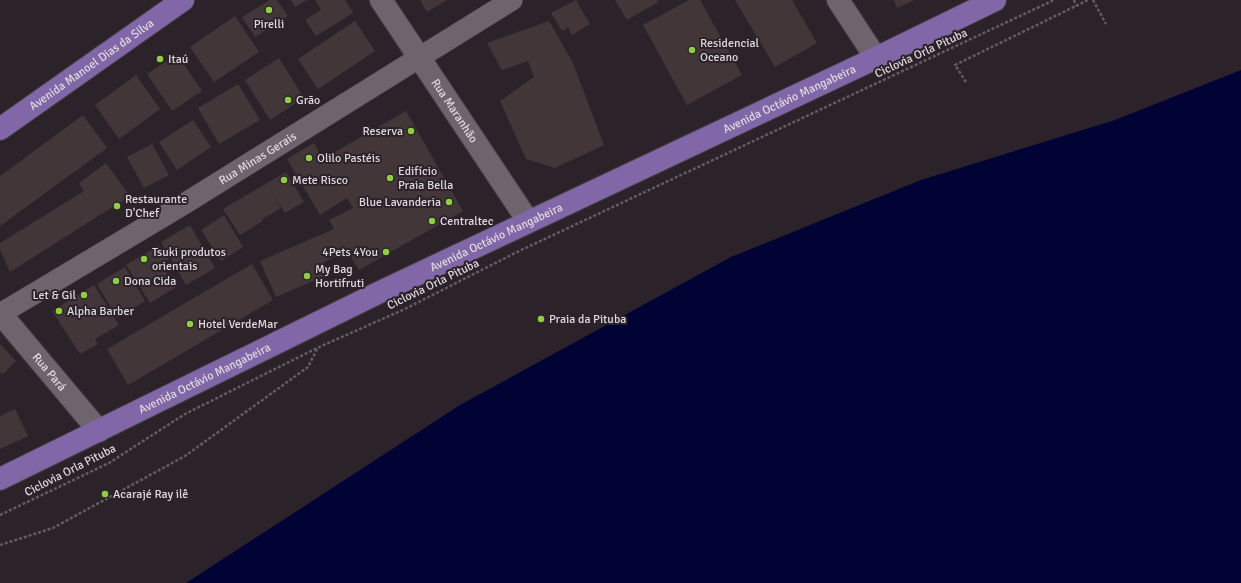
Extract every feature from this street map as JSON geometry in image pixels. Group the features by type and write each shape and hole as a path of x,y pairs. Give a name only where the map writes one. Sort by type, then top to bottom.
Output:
{"main road":[{"name":"Avenida Manoel Dias da Silva","path":"0,129 183,0"},
{"name":"Avenida Octávio Mangabeira","path":"0,479 380,292 876,58 995,0"}],"street":[{"name":"Rua Maranhão","path":"381,0 528,221"},
{"name":"Rua Minas Gerais","path":"0,313 184,204 512,0"},
{"path":"838,0 876,58"},
{"name":"Rua Pará","path":"0,313 100,431"}],"path":[{"name":"Ciclovia Orla Pituba","path":"0,516 110,462 185,414 317,348 405,309 517,252 1054,0"},
{"path":"1074,0 1076,6"},
{"path":"966,82 955,65 1088,0"},
{"path":"1093,0 1106,24"},
{"path":"0,545 53,528 185,456 308,368 317,348"}],"shaded area":[{"path":"1241,70 1241,583 186,583 460,405 731,257 921,180 1115,120"}],"building":[{"path":"270,0 277,0 288,16 255,37 242,17"},
{"path":"291,0 307,0 295,7"},
{"path":"315,0 345,0 353,13 316,36 305,20 321,10"},
{"path":"420,0 447,0 427,12"},
{"path":"576,0 590,24 572,35 568,27 562,31 551,13"},
{"path":"615,0 657,0 658,2 627,20"},
{"name":"Residencial Oceano","path":"689,0 700,0 742,75 687,105 643,25"},
{"path":"735,0 792,0 817,43 775,67"},
{"path":"894,0 914,0 897,8"},
{"path":"235,16 259,52 214,82 190,47"},
{"path":"355,21 375,51 318,89 298,59"},
{"path":"549,21 573,63 604,145 555,168 526,159 500,101 534,77 528,61 502,70 487,43"},
{"path":"177,54 202,91 172,111 147,74"},
{"path":"279,58 304,98 270,120 245,80"},
{"path":"136,75 160,109 119,139 95,105"},
{"path":"238,84 260,120 219,144 198,108"},
{"name":"Edifício Praia Bella","path":"406,111 463,211 359,270 347,251 324,262 329,274 276,297 260,261 334,229 329,220 353,208 347,198 320,215 287,159 314,143 323,159"},
{"path":"83,115 107,148 0,226 0,176"},
{"path":"193,120 211,147 177,170 159,142"},
{"path":"152,144 169,175 144,188 127,157"},
{"path":"106,163 130,196 10,272 0,250 0,243 84,191 79,183"},
{"path":"286,172 304,202 285,213 272,192 281,208 262,219 263,221 240,235 223,209"},
{"path":"224,215 243,247 221,261 201,230"},
{"path":"190,225 215,268 186,285 161,242"},
{"path":"159,245 169,259 161,264 176,287 150,303 126,265"},
{"name":"Hotel VerdeMar","path":"252,264 273,300 128,385 107,349"},
{"path":"125,267 145,301 117,318 97,284"},
{"path":"94,285 119,325 95,339 98,344 80,354 52,311"},
{"path":"0,344 16,361 3,374 0,372"},
{"path":"15,409 28,436 0,449 0,416"}],"place":[{"name":"Pirelli","path":"269,10"},
{"name":"Residencial Oceano","path":"692,50"},
{"name":"Itaú","path":"160,59"},
{"name":"Grão","path":"288,100"},
{"name":"Reserva","path":"411,131"},
{"name":"Olilo Pastéis","path":"309,158"},
{"name":"Edifício Praia Bella","path":"390,178"},
{"name":"Mete Risco","path":"284,180"},
{"name":"Blue Lavanderia","path":"449,202"},
{"name":"Restaurante D'Chef","path":"117,206"},
{"name":"Centraltec","path":"432,221"},
{"name":"4Pets 4You","path":"386,252"},
{"name":"Tsuki produtos orientais","path":"144,259"},
{"name":"My Bag Hortifruti","path":"307,276"},
{"name":"Dona Cida","path":"116,281"},
{"name":"Let & Gil","path":"84,295"},
{"name":"Alpha Barber","path":"59,311"},
{"name":"Praia da Pituba","path":"541,319"},
{"name":"Hotel VerdeMar","path":"190,324"},
{"name":"Acarajé Ray ilê","path":"105,494"}]}
